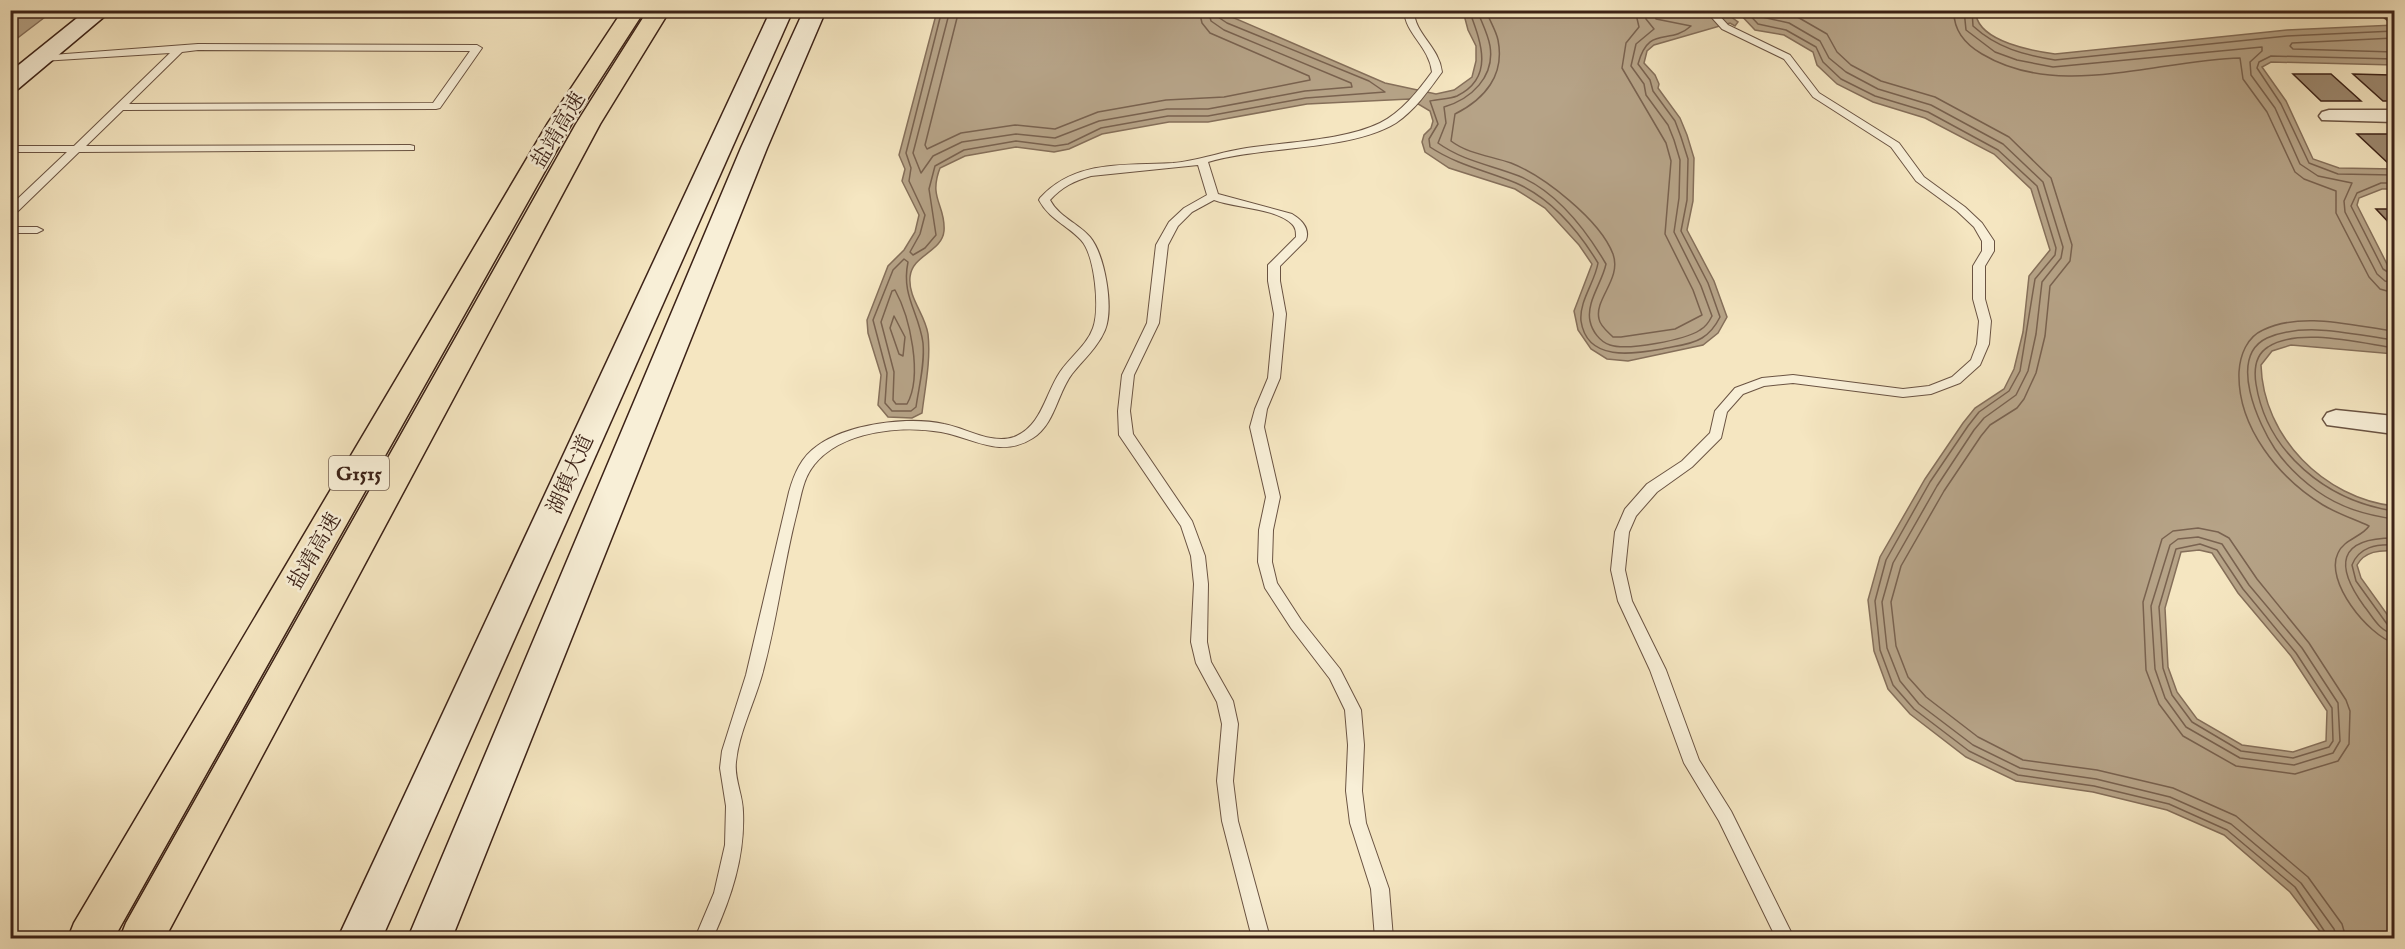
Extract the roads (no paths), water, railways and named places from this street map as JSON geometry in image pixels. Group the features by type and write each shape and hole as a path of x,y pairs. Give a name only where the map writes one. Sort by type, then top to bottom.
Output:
{"highway":[{"name":"盐靖高速","path":"90,939 560,123 634,10"},
{"name":"盐靖高速","path":"142,939 588,124 659,10"}],"main road":[{"path":"10,84 101,10"},
{"name":"湖镇大道","path":"360,939 782,10"},
{"path":"430,939 754,148 815,10"}],"street":[{"path":"2385,10 2394,16"},
{"path":"2329,116 2394,116"},
{"path":"2336,419 2394,425"}],"lane":[{"path":"704,939 723,899 732,858 735,811 727,766 736,724 753,676 782,543 800,475 812,458 833,443 879,428 942,428 1000,444 1016,442 1032,433 1042,420 1064,375 1100,328 1102,305 1094,254 1086,237 1047,208 1044,200 1050,191 1093,172 1203,163 1223,155 1362,133 1395,120 1437,72 1437,64 1431,48 1414,28 1408,16 1409,10"},
{"path":"1710,12 1725,27 1787,57 1816,95 1895,145 1920,179 1961,208 1978,225 1988,241 1988,251 1979,266 1979,299 1985,321 1983,344 1977,362 1956,380 1930,390 1903,393 1877,391 1823,381 1793,379 1762,382 1739,391 1721,411 1716,435 1687,464 1652,488 1630,513 1622,532 1618,570 1625,601 1658,670 1692,763 1725,816 1785,939"},
{"path":"42,58 198,47 477,48 436,106 120,107"},
{"path":"10,213 179,50"},
{"path":"10,149 410,148"},
{"path":"1203,163 1213,196 1223,201 1282,214 1294,219 1301,227 1302,238 1274,265 1274,282 1280,314 1274,378 1260,409 1257,427 1273,497 1266,530 1265,562 1270,584 1296,624 1335,674 1353,710 1356,745 1354,791 1358,823 1380,889 1384,939"},
{"path":"1213,196 1188,210 1173,224 1162,245 1153,323 1128,375 1124,411 1126,435 1187,525 1198,556 1201,584 1199,642 1204,663 1225,701 1230,724 1225,781 1230,821 1262,939"},
{"path":"10,230 37,230"}],"water":[{"path":"11,10 53,10 53,11 11,43"},
{"path":"1648,10 1694,17 1722,15 1723,11 1738,22 1735,26 1730,23 1654,45 1647,51 1644,63 1655,75 1659,84 1658,88 1680,118 1694,158 1693,201 1687,230 1714,281 1727,317 1718,333 1703,345 1628,361 1607,359 1591,349 1578,330 1574,311 1592,264 1579,245 1545,208 1515,189 1449,168 1425,152 1422,142 1433,121 1430,111 1410,99 1307,104 1208,122 1169,122 1102,134 1069,149 1054,152 1016,147 965,156 940,168 936,187 943,215 944,231 938,244 916,263 910,277 910,285 924,320 929,344 922,413 912,418 888,417 878,405 881,375 868,333 867,320 888,266 904,250 915,232 919,215 902,181 905,169 899,155 937,11 1218,11 1385,83 1436,94 1454,90 1472,77 1476,61 1476,46 1468,30 1463,11"},
{"path":"1737,11 1980,11 1976,15 1980,24 1997,38 2009,44 2055,54 2287,30 2394,25 2394,65 2271,62 2262,67 2286,101 2313,159 2339,168 2394,169 2394,189 2382,189 2359,198 2357,205 2388,266 2394,272 2394,354 2291,345 2272,351 2261,365 2264,391 2273,416 2286,439 2302,460 2322,477 2344,491 2368,501 2394,506 2394,551 2378,551 2369,554 2357,565 2361,578 2394,624 2394,938 2325,938 2290,892 2224,835 2167,810 2093,792 2016,781 1966,757 1910,714 1888,689 1874,651 1868,600 1880,557 1925,479 1963,423 1975,408 2004,389 2014,369 2023,332 2029,276 2050,250 2031,189 1994,154 1925,118 1873,102 1837,84 1817,65 1813,52 1784,35 1755,30","holes":["2199,550 2212,553 2238,593 2291,656 2327,711 2326,741 2293,752 2242,745 2197,719 2177,692 2168,667 2165,608 2181,552"]}]}
